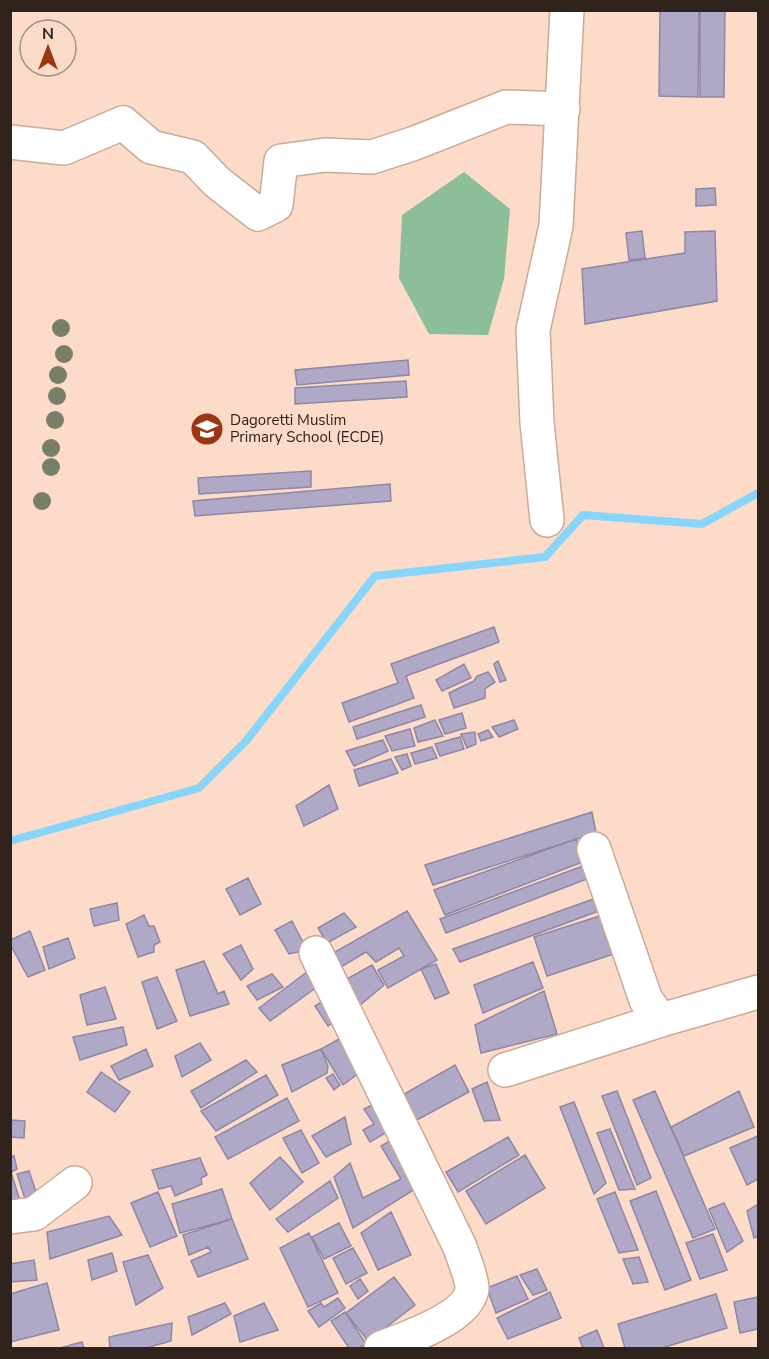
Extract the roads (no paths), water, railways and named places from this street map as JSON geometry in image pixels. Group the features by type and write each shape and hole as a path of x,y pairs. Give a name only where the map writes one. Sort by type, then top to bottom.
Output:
{"street":[{"path":"547,520 537,423 532,330 556,226 567,10"},
{"path":"10,142 64,148 123,123 151,147 193,157 217,182 258,214 276,205 281,161 325,155 372,158 506,107 563,109"},
{"path":"594,849 646,1000 661,1020"},
{"path":"316,953 460,1247 472,1288 466,1304 450,1316 414,1336 381,1348"},
{"path":"505,1070 661,1020 759,992"},
{"path":"10,1217 34,1214 75,1183"}],"waterway":[{"path":"10,841 199,788 246,741 375,576 545,557 583,515 702,524 758,493"}],"place":[{"name":"Dagoretti Muslim Primary School (ECDE)","path":"207,429"}]}
